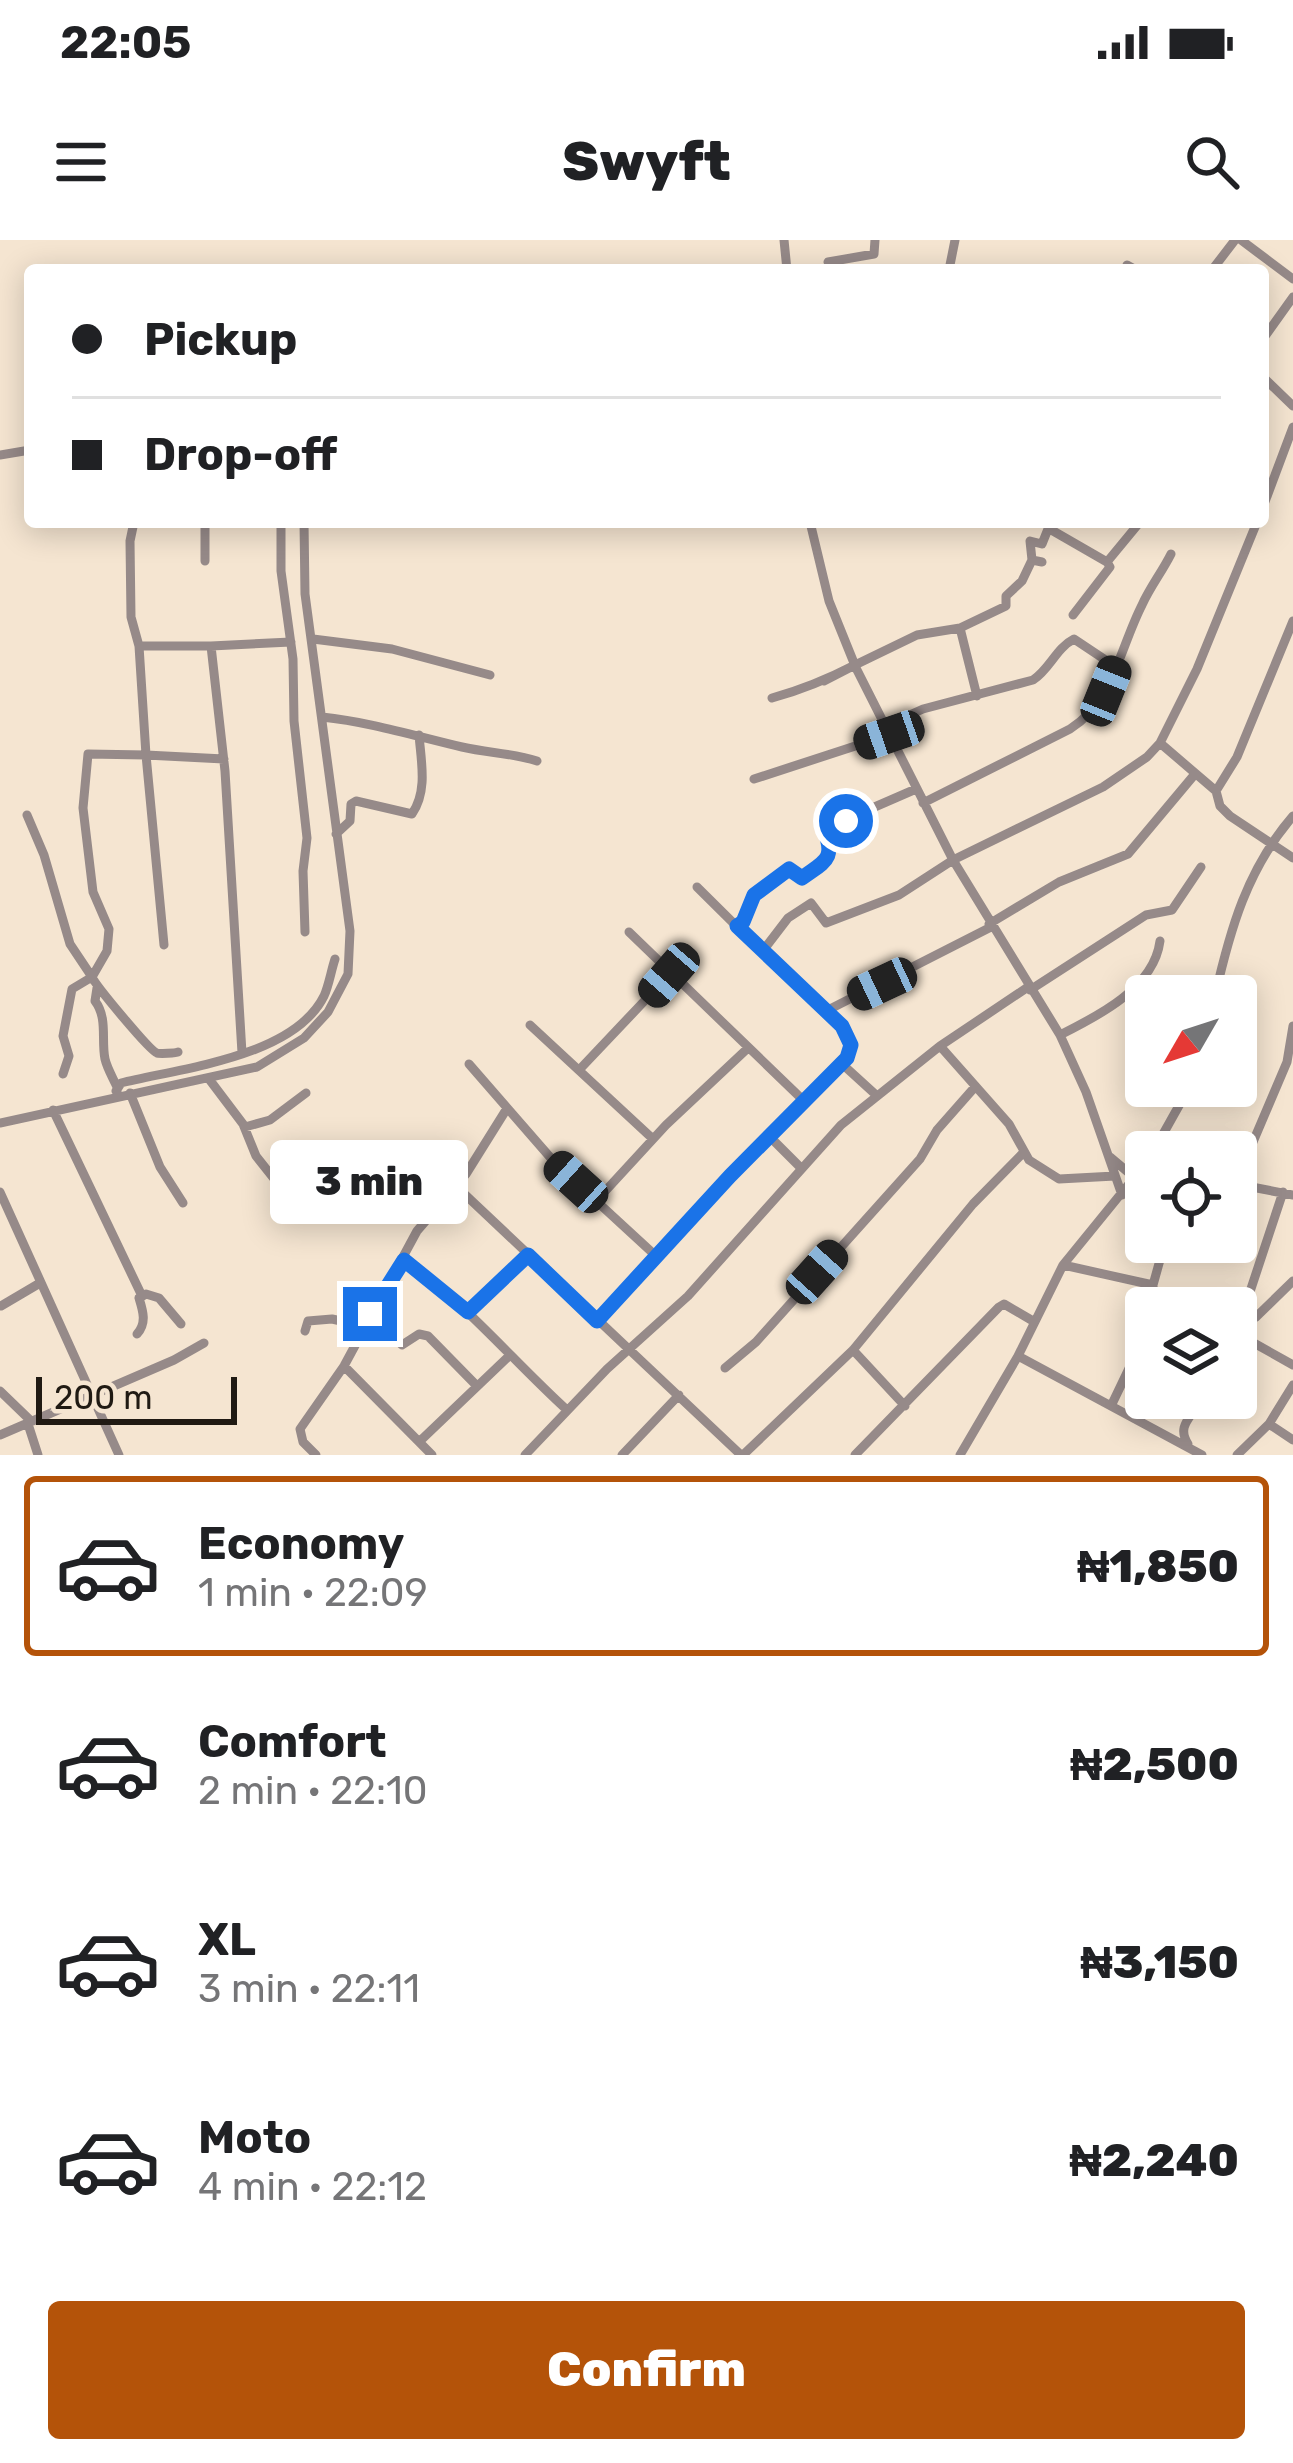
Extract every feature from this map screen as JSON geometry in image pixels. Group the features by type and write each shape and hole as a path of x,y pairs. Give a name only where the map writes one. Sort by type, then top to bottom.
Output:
{"street":[{"path":"828,262 872,254 875,240"},
{"path":"1217,264 1238,240 1293,279"},
{"path":"1269,331 1293,297"},
{"path":"1269,383 1293,406"},
{"path":"1269,491 1293,427"},
{"path":"133,528 131,616 139,646 164,945"},
{"path":"205,561 206,528"},
{"path":"281,528 307,838 305,932"},
{"path":"122,1092 257,1067 308,1034 339,995 351,956 302,570 304,528"},
{"path":"812,528 830,601 855,664 953,860 1060,1035 1122,1195"},
{"path":"772,698 824,681 917,635 960,628 1006,606 1006,596 1037,561 1030,541 1042,544 1048,528"},
{"path":"1054,528 1110,567 1073,615"},
{"path":"1107,562 1135,528"},
{"path":"762,952 788,918 811,903 826,923 899,895 953,860 1132,769 1160,743 1197,670 1255,528"},
{"path":"923,802 1082,722 1097,706 1144,600 1171,554"},
{"path":"1216,790 1237,757 1293,621"},
{"path":"960,628 977,696"},
{"path":"313,639 392,649 490,675"},
{"path":"754,779 887,730 923,709 1033,680 1074,639 1116,668"},
{"path":"139,646 291,643"},
{"path":"211,646 224,759 242,1053"},
{"path":"322,717 537,761"},
{"path":"336,834 350,821 351,804 356,801 412,814 422,786 419,735"},
{"path":"1160,743 1216,790 1225,812 1293,858"},
{"path":"184,1203 160,1167 104,1055 106,1041 94,983 110,929 93,892 83,808 88,754 224,759"},
{"path":"828,1010 990,926 1059,882 1127,854 1195,774"},
{"path":"737,926 754,895 789,869 802,878 829,856 824,829 916,789"},
{"path":"27,815 70,944 94,983 140,1033 146,1047 158,1054 178,1052"},
{"path":"1220,975 1233,920 1272,842 1293,816"},
{"path":"525,1455 688,1296 801,1168 875,1094 940,1046 1146,915 1172,910 1201,867"},
{"path":"597,1321 850,1051 850,1040 828,1010 697,887"},
{"path":"629,932 803,1100"},
{"path":"1060,1035 1099,1014 1140,981 1158,957 1160,941"},
{"path":"0,1123 122,1092 272,1042 301,1023 324,997 335,959"},
{"path":"580,1069 669,975"},
{"path":"63,1074 69,1055 63,1036 72,989 94,983"},
{"path":"530,1025 653,1139"},
{"path":"1257,1133 1287,1062 1293,1026"},
{"path":"940,1046 1009,1124 1024,1152 1056,1178 1115,1176"},
{"path":"597,1200 748,1048"},
{"path":"841,1063 875,1094"},
{"path":"469,1064 506,1110 656,1256"},
{"path":"208,1079 244,1127 256,1156 274,1180"},
{"path":"725,1368 756,1342 920,1159 937,1130 974,1088"},
{"path":"244,1127 270,1120 306,1093"},
{"path":"53,1110 142,1295 143,1328 137,1334"},
{"path":"316,1455 303,1442 300,1430 344,1366 422,1224 457,1187 506,1110"},
{"path":"769,1136 801,1168"},
{"path":"457,1187 742,1455 853,1350 973,1204 1024,1152"},
{"path":"1110,1157 1125,1169"},
{"path":"1254,1287 1288,1194 1257,1187"},
{"path":"960,1455 1018,1356 1063,1265 1125,1191"},
{"path":"0,1192 3,1209 95,1394 119,1455"},
{"path":"468,1312 528,1255"},
{"path":"404,1260 468,1312 508,1357 567,1410"},
{"path":"1063,1265 1153,1285 1159,1263"},
{"path":"1257,1316 1293,1281"},
{"path":"1,1306 40,1283"},
{"path":"142,1295 159,1298 181,1324"},
{"path":"855,1455 1001,1305 1033,1321"},
{"path":"305,1331 308,1322 319,1318 367,1320 402,1345 419,1334 428,1336 476,1385"},
{"path":"0,1435 204,1342"},
{"path":"1257,1343 1293,1365"},
{"path":"853,1350 905,1406"},
{"path":"1018,1356 1202,1455"},
{"path":"419,1442 508,1357"},
{"path":"344,1366 432,1455"},
{"path":"1112,1404 1125,1377"},
{"path":"1238,1455 1269,1424 1293,1384"},
{"path":"0,1390 28,1422 38,1455"},
{"path":"622,1455 680,1395"},
{"path":"1187,1419 1188,1444"},
{"path":"1269,1424 1293,1440"},
{"path":"718,1455 729,1442"}],"route":[{"path":"370,1314 404,1260 468,1312 528,1255 597,1321 847,1058 851,1045 842,1026 737,926 754,895 789,869 802,878 818,867 831,849 824,829 846,821"}]}
